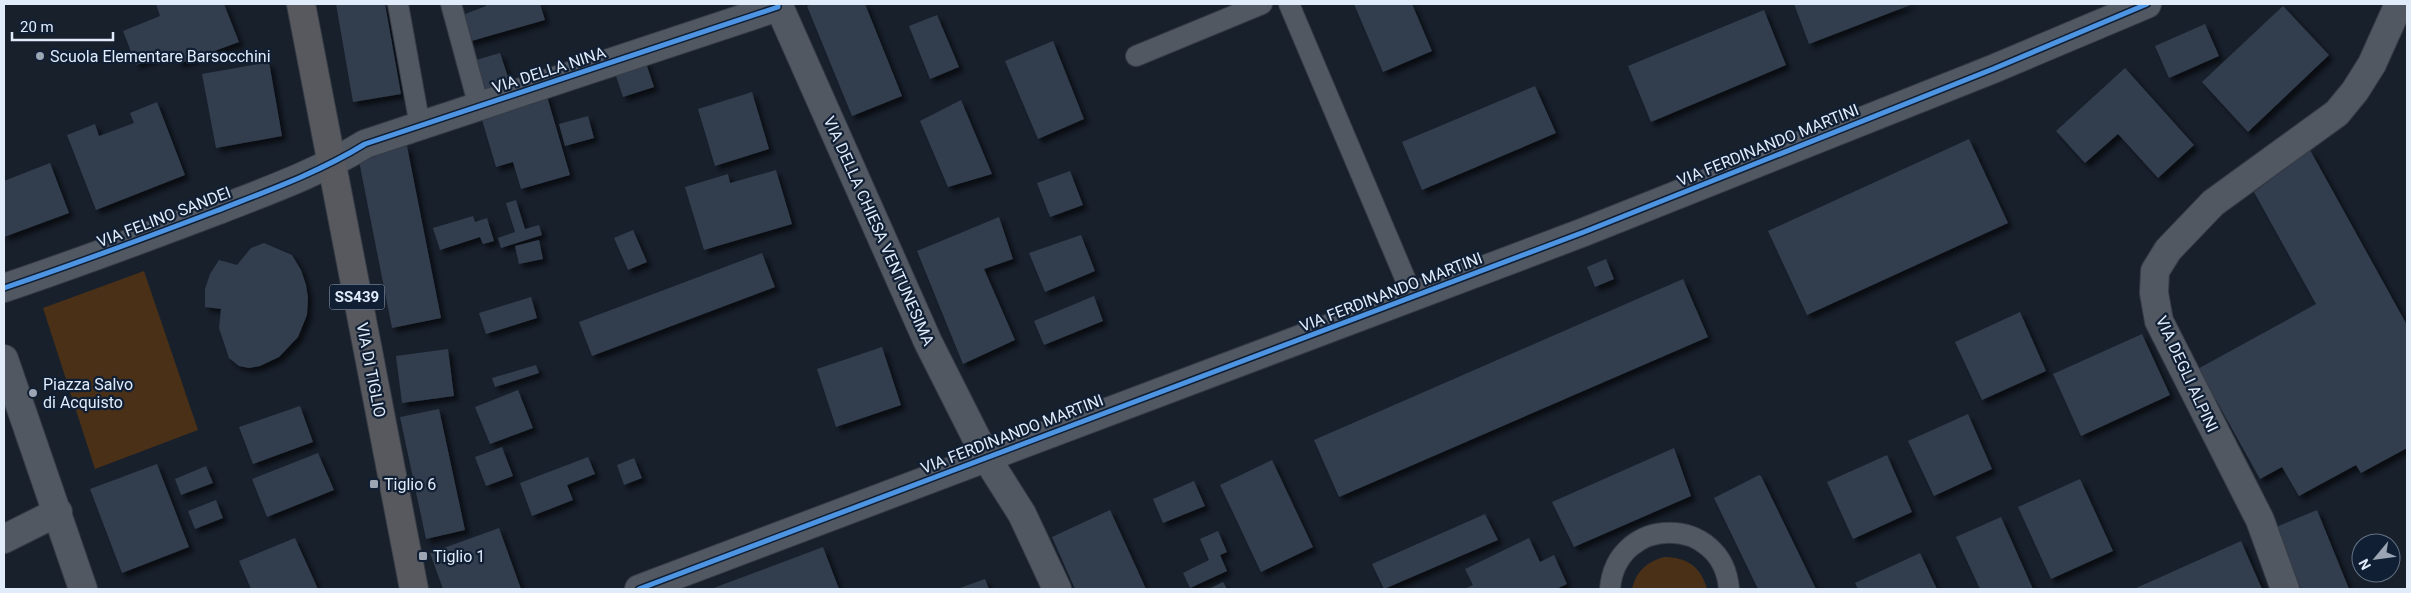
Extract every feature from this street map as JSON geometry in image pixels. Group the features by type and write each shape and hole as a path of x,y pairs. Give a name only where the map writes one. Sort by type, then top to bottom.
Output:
{"main road":[{"name":"VIA DI TIGLIO","path":"301,4 414,589"}],"street":[{"name":"VIA FERDINANDO MARTINI","path":"638,589 1584,232 1951,86 2147,4"},
{"name":"VIA DELLA NINA","path":"332,165 365,144 778,5"},
{"name":"VIA DELLA CHIESA VENTUNESIMA","path":"778,5 928,342 986,457 1022,514 1057,589"},
{"name":"VIA DEGLI ALPINI","path":"2285,589 2260,520 2159,321 2154,293 2156,271 2168,250 2213,203 2337,113 2355,91 2372,64 2400,7"},
{"name":"VIA FELINO SANDEI","path":"4,288 132,244 332,165"},
{"path":"4,358 58,512 82,589"},
{"path":"4,539 58,512"}],"lane":[{"path":"398,4 420,126"},
{"path":"451,4 479,107"},
{"path":"1136,56 1262,4"},
{"path":"1289,4 1412,297"},
{"path":"1610,589 1615,568 1626,551 1642,539 1661,532 1681,533 1700,540 1715,552 1724,569 1729,589"}],"shaded area":[{"path":"144,271 198,430 95,469 43,308"},
{"path":"1664,557 1680,559 1692,565 1701,575 1707,589 1632,589 1636,577 1643,568"}],"building":[{"path":"156,4 224,4 239,42 179,64 173,51 136,65 123,31 160,16"},
{"path":"336,4 385,4 401,94 353,102"},
{"path":"486,4 540,4 545,20 468,42 460,16 486,6"},
{"path":"812,4 865,4 902,96 852,116 807,6"},
{"path":"1354,4 1412,4 1432,51 1383,72"},
{"path":"1794,4 1913,4 1809,44"},
{"path":"2283,6 2329,55 2248,132 2202,82"},
{"path":"1764,10 1786,65 1651,122 1628,66"},
{"path":"937,15 959,67 930,79 909,26"},
{"path":"2205,24 2219,56 2169,78 2155,46"},
{"path":"1053,41 1084,119 1038,139 1005,61"},
{"path":"500,53 510,83 485,91 476,60"},
{"path":"645,60 654,87 623,97 614,70"},
{"path":"269,62 282,136 216,148 202,74"},
{"path":"2125,68 2194,145 2158,178 2118,134 2085,163 2056,131"},
{"path":"1535,86 1556,133 1422,190 1402,142"},
{"path":"752,92 769,149 715,166 698,109"},
{"path":"546,93 570,175 521,189 513,162 496,167 480,113"},
{"path":"961,100 992,174 948,187 920,121"},
{"path":"157,102 185,175 96,210 67,135 95,124 99,136 134,123 130,113"},
{"path":"588,116 594,138 565,146 559,124"},
{"path":"1969,139 2008,223 1807,315 1768,231"},
{"path":"407,146 441,318 392,328 358,156"},
{"path":"2310,150 2407,325 2407,448 2361,473 2356,465 2299,496 2282,467 2260,479 2216,400 2211,403 2194,371 2316,304 2254,192"},
{"path":"50,163 69,213 4,237 4,181"},
{"path":"776,170 792,224 704,250 685,187 728,174 730,183"},
{"path":"1070,171 1083,205 1050,217 1037,183"},
{"path":"516,200 525,229 539,225 542,235 501,248 498,238 515,232 506,203"},
{"path":"473,216 475,222 487,218 494,241 483,244 480,237 440,250 433,228"},
{"path":"999,217 1013,259 984,269 1015,340 963,364 917,251"},
{"path":"633,230 647,262 628,270 614,238"},
{"path":"1081,235 1095,271 1045,292 1029,253"},
{"path":"539,240 543,259 519,264 515,246"},
{"path":"264,243 292,255 301,270 308,298 307,315 298,337 279,357 260,366 249,368 239,366 229,358 219,328 221,309 205,307 205,289 210,274 219,260 237,265 251,248"},
{"path":"762,253 775,287 592,356 579,322"},
{"path":"1606,259 1614,279 1595,287 1587,267"},
{"path":"1683,279 1708,337 1339,497 1314,440"},
{"path":"1094,296 1103,321 1044,345 1034,321"},
{"path":"531,297 537,318 486,334 479,313"},
{"path":"2020,312 2046,371 1982,400 1955,342"},
{"path":"2142,334 2170,395 2081,436 2053,374"},
{"path":"882,347 901,405 836,427 817,369"},
{"path":"448,349 454,396 402,403 396,356"},
{"path":"536,365 539,373 495,387 492,378"},
{"path":"518,390 533,428 490,444 475,407"},
{"path":"300,406 313,442 253,464 239,427"},
{"path":"439,409 465,530 426,539 400,417"},
{"path":"1968,414 1992,469 1934,496 1908,441"},
{"path":"502,447 513,476 486,486 475,457"},
{"path":"1674,448 1691,496 1574,547 1552,502"},
{"path":"318,453 334,490 267,517 252,479"},
{"path":"1887,455 1912,512 1853,539 1827,482"},
{"path":"588,457 595,474 567,485 573,500 532,516 520,483"},
{"path":"634,458 642,478 624,485 617,465"},
{"path":"1272,460 1313,547 1261,572 1220,485"},
{"path":"157,464 189,547 122,573 90,489"},
{"path":"206,466 213,483 181,495 175,479"},
{"path":"1759,475 1816,589 1758,589 1714,498"},
{"path":"2080,479 2113,551 2051,579 2018,507"},
{"path":"1194,481 1205,506 1163,523 1153,499"},
{"path":"216,500 223,518 195,529 188,511"},
{"path":"1110,510 1146,589 1075,589 1052,537"},
{"path":"2317,510 2349,589 2301,589 2276,527"},
{"path":"1485,514 1498,540 1384,589 1372,564"},
{"path":"2001,517 2033,589 1980,589 1956,537"},
{"path":"499,528 521,589 443,589 430,553"},
{"path":"1218,531 1227,552 1220,555 1227,571 1190,588 1183,573 1209,560 1200,539"},
{"path":"295,538 318,589 251,589 239,561"},
{"path":"1529,538 1540,562 1554,555 1567,584 1556,589 1464,589 1473,585 1465,569"},
{"path":"2241,541 2262,589 2134,589"},
{"path":"823,547 839,589 711,589"},
{"path":"1920,553 1937,589 1858,589 1855,583"},
{"path":"985,579 989,589 957,589"},
{"path":"1223,582 1227,589 1209,589"}],"cycle path":[{"path":"4,288 273,189 311,173 365,144 778,7 778,4"},
{"path":"639,589 1584,232 1993,69 2147,4"}],"place":[{"name":"Scuola Elementare Barsocchini","path":"40,56"},
{"name":"Piazza Salvo di Acquisto","path":"33,393"},
{"name":"Tiglio 6","path":"374,484"},
{"name":"Tiglio 1","path":"423,556"}]}
